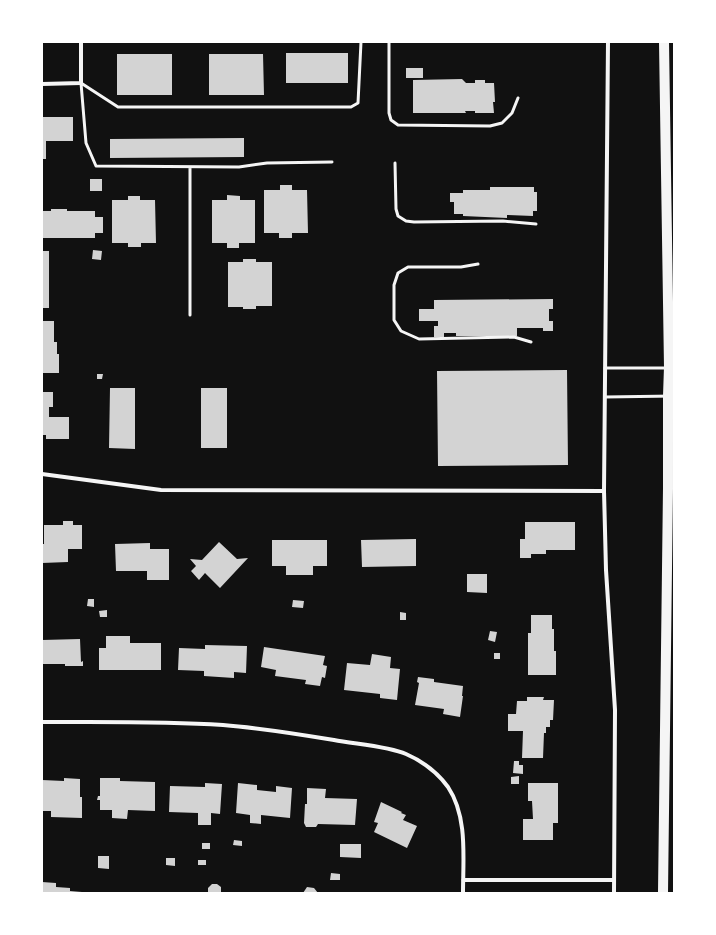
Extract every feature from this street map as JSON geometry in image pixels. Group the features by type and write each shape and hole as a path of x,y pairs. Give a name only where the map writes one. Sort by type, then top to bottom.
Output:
{"main road":[{"path":"663,893 668,488 672,368 664,42"}],"street":[{"path":"42,84 81,84 81,42"},
{"path":"608,42 604,491 606,570 615,710 614,893"},
{"path":"42,474 161,490 604,491"},
{"path":"42,722 165,722 226,725 315,737 404,753 421,761 436,773 448,787 456,804 462,822 463,893"},
{"path":"463,880 614,880"}],"lane":[{"path":"81,84 118,107 351,107 358,103 361,42"},
{"path":"389,42 389,113 391,120 398,125 490,126 502,124 512,113 518,98"},
{"path":"81,84 86,143 96,166 190,168 239,167 266,163 332,162"},
{"path":"395,163 396,209 398,216 406,221 503,221 536,224"},
{"path":"190,168 190,315"},
{"path":"478,264 461,267 408,267 398,273 394,285 394,320 401,331 419,339 514,337 531,342"},
{"path":"604,368 672,368"},
{"path":"605,397 671,396"}],"building":[{"path":"286,53 348,53 348,83 286,83"},
{"path":"117,54 172,54 172,95 117,95"},
{"path":"209,54 263,54 264,95 209,95"},
{"path":"406,68 423,68 423,78 406,78"},
{"path":"462,79 466,83 475,83 475,80 485,80 485,83 494,83 494,113 475,113 475,111 465,111 466,113 413,113 413,80"},
{"path":"42,117 73,117 73,141 46,141 46,159 42,159"},
{"path":"244,138 244,157 110,158 110,139"},
{"path":"90,179 102,179 102,191 90,191"},
{"path":"280,185 292,185 292,190 307,190 308,233 292,233 292,238 279,238 279,233 264,233 264,190 280,190"},
{"path":"490,187 534,187 534,192 537,192 537,211 533,211 533,216 507,215 507,218 463,216 463,214 454,214 454,202 450,202 450,193 463,193 463,190 490,190"},
{"path":"227,195 240,196 240,200 255,200 255,243 239,243 239,248 227,248 227,243 212,243 212,200 227,200"},
{"path":"128,196 140,196 140,200 155,200 156,243 141,243 141,247 128,247 128,243 112,243 112,200 128,200"},
{"path":"51,209 67,209 67,211 95,211 95,217 103,217 103,233 95,233 95,238 42,238 42,211 51,211"},
{"path":"93,250 102,251 101,260 92,259"},
{"path":"42,251 49,251 49,308 42,308"},
{"path":"243,259 256,259 256,262 272,262 272,306 256,306 256,309 228,307 228,262 243,262"},
{"path":"553,299 553,309 549,309 549,321 553,321 553,331 543,331 543,328 517,328 517,336 456,336 456,333 444,333 444,337 434,337 434,326 438,326 438,321 419,321 419,309 434,309 434,300"},
{"path":"42,321 54,321 54,342 57,342 57,354 59,354 59,373 42,373"},
{"path":"567,370 568,465 438,466 437,371"},
{"path":"97,374 103,374 102,379 97,379"},
{"path":"110,388 135,388 135,449 109,448"},
{"path":"201,388 227,388 227,448 201,448"},
{"path":"42,392 53,392 53,407 49,407 49,417 69,417 69,439 46,439 46,435 42,435"},
{"path":"63,521 73,521 73,525 82,525 82,549 68,549 68,562 42,563 44,525 63,525"},
{"path":"525,522 575,522 575,550 546,550 546,554 531,554 531,558 520,558 520,539 525,539"},
{"path":"416,539 416,566 362,567 361,540"},
{"path":"272,540 327,540 327,566 313,566 313,575 286,575 286,566 272,566"},
{"path":"219,542 237,559 248,558 220,588 205,573 199,580 191,571 196,566 190,559 202,560"},
{"path":"150,543 150,549 169,549 169,580 147,580 147,571 116,571 115,544"},
{"path":"467,574 487,574 487,593 467,592"},
{"path":"88,599 94,599 94,607 87,606"},
{"path":"293,600 304,601 303,608 292,607"},
{"path":"107,610 107,617 100,617 99,611"},
{"path":"400,612 406,613 406,620 400,620"},
{"path":"531,615 552,615 552,629 554,629 554,651 556,651 556,675 528,675 528,633 531,633"},
{"path":"490,631 497,632 495,642 488,640"},
{"path":"106,636 130,636 130,643 161,643 161,670 99,670 99,648 106,648"},
{"path":"80,639 81,662 83,661 83,666 42,664 42,640"},
{"path":"205,645 247,646 246,673 234,672 234,678 204,676 204,671 178,670 179,648 205,649"},
{"path":"264,647 325,656 323,665 327,666 325,678 322,677 320,686 305,684 306,680 275,676 276,670 261,667"},
{"path":"494,653 500,653 500,659 494,659"},
{"path":"372,654 391,657 390,668 400,669 397,700 380,698 380,694 344,690 347,663 370,665"},
{"path":"418,677 434,679 434,682 463,686 460,717 443,714 444,709 415,705 419,683 417,682"},
{"path":"527,697 544,697 543,700 554,700 553,720 550,720 550,727 546,727 546,733 544,733 543,758 522,758 523,731 508,731 508,714 516,714 517,701 527,701"},
{"path":"514,761 519,761 519,765 523,765 523,774 513,773"},
{"path":"519,776 519,784 511,784 511,777"},
{"path":"64,778 80,779 82,818 51,817 51,811 42,811 42,780 64,781"},
{"path":"100,778 120,778 120,781 155,782 155,811 128,810 127,819 112,818 112,810 100,810 100,800 97,800 98,796 100,796"},
{"path":"205,783 222,784 220,814 211,813 211,825 198,825 198,813 169,812 170,786 205,787"},
{"path":"238,783 257,785 257,790 276,792 276,786 292,788 290,818 261,815 261,824 250,823 250,815 236,813"},
{"path":"528,783 558,783 558,823 553,823 553,840 523,840 523,819 533,819 532,801 528,801"},
{"path":"307,788 326,789 325,798 357,799 355,825 318,824 316,827 306,827 304,823 305,804 307,804"},
{"path":"381,802 402,812 401,813 406,815 403,820 417,826 407,848 374,832 378,823 374,822"},
{"path":"234,840 242,841 242,846 233,845"},
{"path":"202,843 210,843 210,849 202,849"},
{"path":"340,844 361,844 361,858 340,857"},
{"path":"98,856 109,856 109,869 98,868"},
{"path":"166,858 175,858 175,866 166,865"},
{"path":"198,860 206,860 206,865 198,865"},
{"path":"331,873 340,874 340,880 330,880"},
{"path":"42,882 56,883 56,887 70,888 70,891 82,893 42,893"},
{"path":"212,884 217,884 221,887 221,893 208,893 208,888"},
{"path":"307,887 314,888 318,893 303,893"}]}
